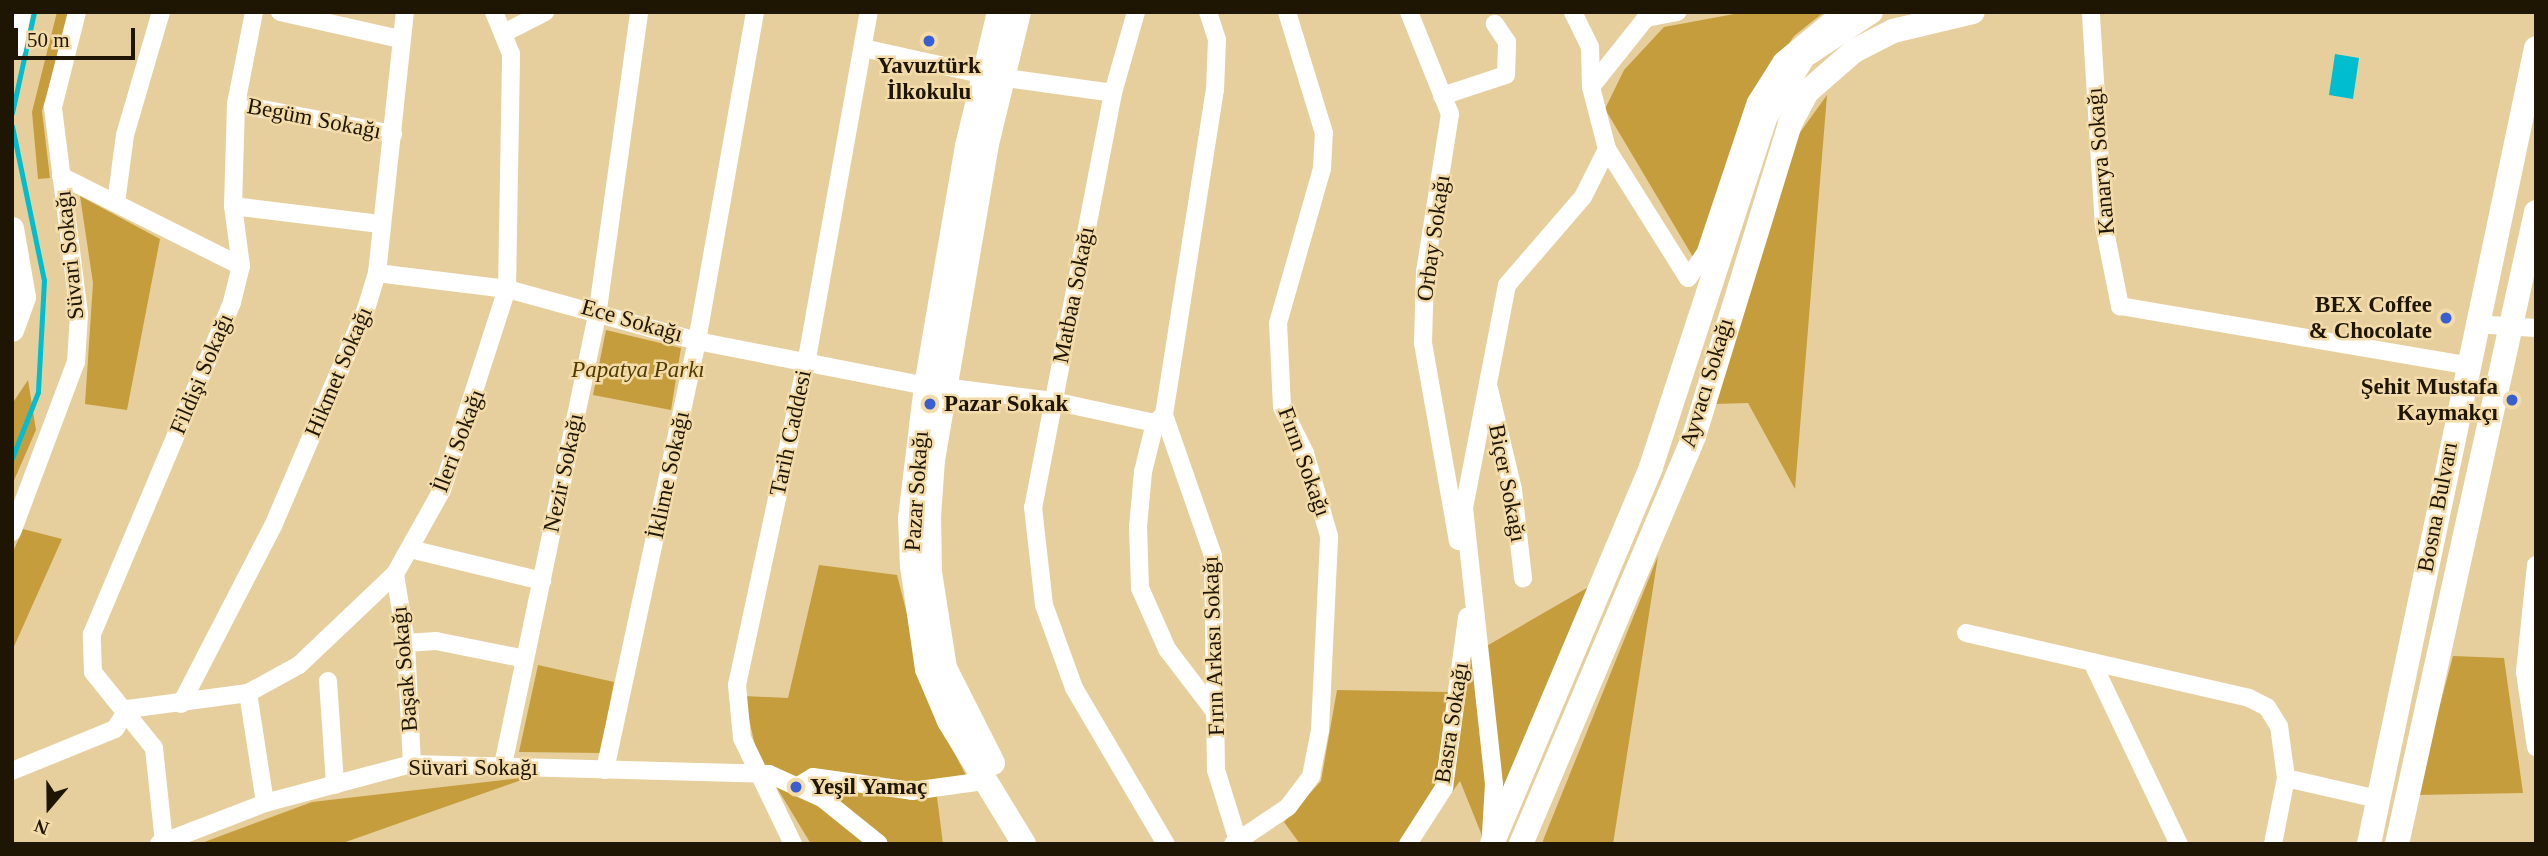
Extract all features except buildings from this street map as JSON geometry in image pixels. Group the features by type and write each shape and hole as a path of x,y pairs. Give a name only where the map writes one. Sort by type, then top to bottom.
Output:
{"main road":[{"name":"Pazar Sokağı","path":"999,12 993,75 910,519 916,621 931,680 985,781 1024,844"},
{"name":"Pazar Sokağı","path":"993,75 1019,12"},
{"path":"1491,844 1651,467 1765,118 1804,56 1871,12"},
{"name":"Ayvacı Sokağı","path":"1521,844 1694,436 1790,124 1807,92 1828,69 1893,31 1973,12"},
{"name":"Bosna Bulvarı","path":"2369,844 2466,365 2536,48"},
{"name":"Bosna Bulvarı","path":"2397,844 2536,212"},
{"name":"Pazar Sokağı","path":"935,386 929,517 940,644 956,695 1037,844"}],"street":[{"path":"12,48 19,12"},
{"name":"Süvari Sokağı","path":"12,531 76,362 79,314 53,107 77,12"},
{"path":"116,203 125,135 161,12"},
{"name":"Fildişi Sokağı","path":"162,843 154,748 128,709 93,672 92,634 228,311 241,266 233,206 236,104 254,12"},
{"path":"280,12 400,38"},
{"name":"Hikmet Sokağı","path":"181,704 273,526 377,273 380,224 393,134 400,38 405,12"},
{"path":"494,12 506,33 545,12"},
{"name":"Nezir Sokağı","path":"503,765 598,309 639,12"},
{"name":"İklime Sokağı","path":"605,771 697,341 755,12"},
{"name":"Tarih Caddesi","path":"793,844 756,772 742,738 737,685 806,364 869,12"},
{"name":"Matbaa Sokağı","path":"1136,12 1113,93 1033,507 1044,605 1074,688 1166,844"},
{"path":"1208,12 1217,40 1216,89 1160,419 1140,513 1140,588 1167,649 1218,716"},
{"name":"Fırın Sokağı","path":"1236,842 1296,797 1311,776 1320,730 1329,536 1305,453 1282,407 1278,323 1322,169 1324,133 1287,12"},
{"name":"Orbay Sokağı","path":"1409,12 1450,114 1425,271 1423,343 1470,594"},
{"path":"1573,12 1590,47 1591,87 1607,149 1688,278 1705,254 1756,102 1782,61 1841,12"},
{"path":"1591,87 1648,15 1677,12"},
{"name":"Kanarya Sokağı","path":"2091,15 2104,226 2120,306 2466,365"},
{"path":"1442,96 1506,75 1507,42 1495,24"},
{"name":"İleri Sokağı","path":"128,709 248,693 327,643 395,574 410,549 442,490 507,289 506,33"},
{"path":"863,48 993,75 1113,93"},
{"name":"Begüm Sokağı","path":"236,104 393,134"},
{"path":"1491,844 1494,784 1470,594 1464,508 1472,443 1488,388 1507,285 1583,197 1607,149"},
{"path":"61,176 241,266"},
{"path":"233,206 380,224"},
{"path":"12,228 24,297 12,330"},
{"name":"Ece Sokağı","path":"377,273 507,289 598,309 697,341 806,364 1160,419"},
{"path":"2475,324 2536,328"},
{"name":"Biçer Sokağı","path":"1488,388 1513,490 1523,578"},
{"name":"Fırın Arkası Sokağı","path":"1160,419 1213,556 1218,716 1216,770 1236,842"},
{"path":"410,549 542,581"},
{"path":"2536,565 2525,672 2536,747"},
{"name":"Başak Sokağı","path":"395,574 406,643 412,764"},
{"name":"Basra Sokağı","path":"1408,844 1444,788 1470,594"},
{"path":"1966,632 2267,707 2279,726 2286,778 2273,844"},
{"path":"406,643 436,641 525,659"},
{"path":"2092,662 2179,844"},
{"path":"328,681 335,785"},
{"path":"248,693 264,803"},
{"path":"12,771 115,729 128,709"},
{"name":"Süvari Sokağı","path":"162,843 264,803 412,764 503,765 605,771 756,772 800,785"},
{"path":"879,844 800,785 813,777 912,791 985,781"},
{"path":"2286,778 2378,799"}],"green space":[{"path":"57,12 70,12 42,111 50,178 38,179 32,112"},
{"path":"1745,12 1824,12 1794,36 1751,101 1707,243 1693,257 1605,109 1624,70 1664,27"},
{"path":"1827,95 1795,489 1748,403 1714,404 1796,138"},
{"path":"80,196 160,239 127,410 85,404 93,283"},
{"name":"Papatya Parkı","path":"606,330 681,348 671,410 593,395"},
{"path":"28,380 36,430 12,485 12,404"},
{"path":"23,529 62,539 12,651 12,554"},
{"path":"1658,556 1613,844 1542,844 1544,838"},
{"path":"819,565 897,575 931,708 970,783 937,797 943,844 811,844 757,755 744,696 788,698"},
{"path":"1592,585 1485,843 1460,781 1415,844 1300,844 1284,822 1321,781 1337,690 1449,692 1464,659"},
{"path":"2453,656 2504,658 2523,793 2416,795"},
{"path":"538,665 614,682 601,753 519,752"},
{"path":"530,777 340,844 199,844 312,802"}],"water":[{"path":"2335,54 2359,58 2353,99 2329,95"}],"waterway":[{"path":"12,113 34,12"},
{"path":"12,126 44,280 38,392 12,458"}],"place":[{"name":"Yavuztürk İlkokulu","path":"929,41"},
{"name":"BEX Coffee & Chocolate","path":"2446,318"},
{"name":"Şehit Mustafa Kaymakçı","path":"2512,400"},
{"name":"Pazar Sokak","path":"930,404"},
{"name":"Yeşil Yamaç","path":"796,787"}]}
